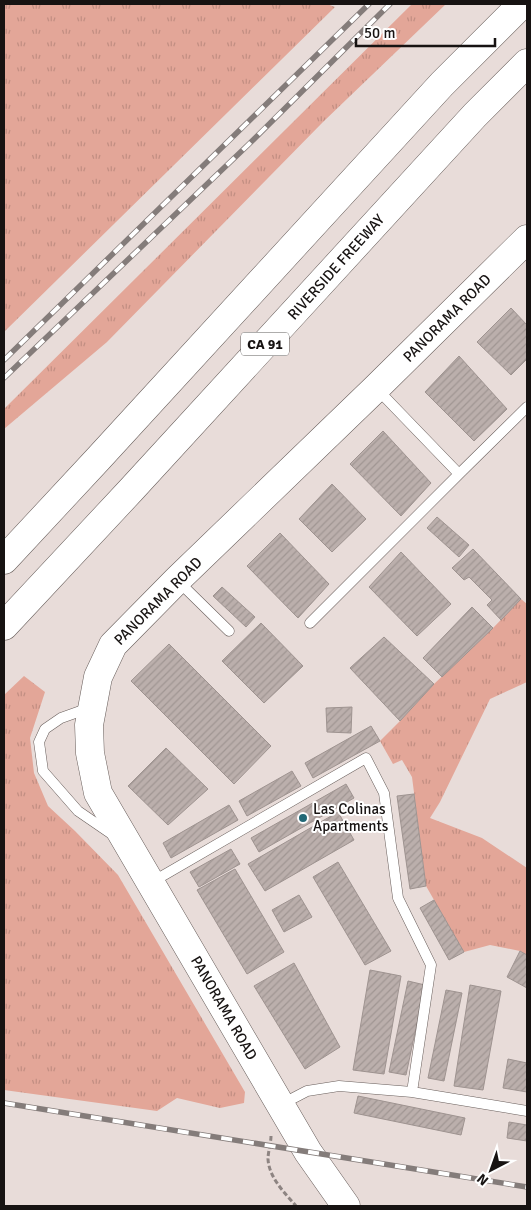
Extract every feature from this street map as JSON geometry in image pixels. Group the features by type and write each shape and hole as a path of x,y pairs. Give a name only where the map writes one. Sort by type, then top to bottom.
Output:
{"main road":[{"name":"CA 91","path":"4,560 442,84 522,4"},
{"name":"RIVERSIDE FREEWAY","path":"4,626 475,115 527,63"},
{"name":"PANORAMA ROAD","path":"346,1206 308,1152 98,793 90,753 89,725 92,707 98,677 113,645 177,580 527,239"}],"lane":[{"path":"376,388 459,474"},
{"path":"310,623 527,407"},
{"path":"177,580 229,631"},
{"path":"92,707 61,718 45,729 39,742 43,770 78,812 129,846"},
{"path":"151,882 366,758 384,793 398,898 431,965 412,1092"},
{"path":"281,1105 307,1091 339,1086 412,1092 527,1111"}],"green space":[{"path":"4,4 327,4 335,7 4,332"},
{"path":"412,4 446,4 323,122 107,342 4,429 4,409"},
{"path":"521,599 527,604 527,682 490,699 440,802 430,818 482,838 527,868 527,955 520,951 490,945 464,952 426,886 412,777 402,760 393,764 380,741 434,684"},
{"path":"24,676 45,692 30,738 34,773 48,806 118,875 245,1092 244,1103 220,1108 177,1098 157,1111 4,1090 4,695"}],"building":[{"path":"511,308 527,325 527,359 511,375 477,342"},
{"path":"459,356 507,409 474,441 425,392"},
{"path":"383,431 431,483 401,516 350,464"},
{"path":"332,484 366,519 332,552 299,519"},
{"path":"437,517 469,545 459,557 427,528"},
{"path":"280,533 329,584 298,618 247,566"},
{"path":"473,549 521,599 501,620 487,605 492,600 469,577 464,580 452,568"},
{"path":"401,552 451,604 417,636 369,587"},
{"path":"222,587 255,617 246,627 213,596"},
{"path":"472,607 493,628 442,677 423,658"},
{"path":"261,623 303,666 264,703 222,661"},
{"path":"384,637 434,684 400,721 350,668"},
{"path":"169,644 271,746 234,784 131,681"},
{"path":"352,707 351,733 327,732 326,708"},
{"path":"371,726 380,741 313,778 305,763"},
{"path":"166,748 208,789 168,825 128,786"},
{"path":"292,771 301,786 247,816 239,801"},
{"name":"Las Colinas Apartments","path":"346,784 354,798 259,852 251,838"},
{"name":"Las Colinas Apartments","path":"414,794 426,886 410,889 397,796"},
{"path":"229,805 238,820 171,858 163,843"},
{"path":"338,812 354,840 265,891 248,864"},
{"path":"231,849 240,864 199,887 190,872"},
{"path":"338,862 391,951 365,965 313,877"},
{"path":"235,869 284,952 247,974 197,890"},
{"path":"299,895 312,917 284,932 272,910"},
{"path":"434,900 464,952 449,960 420,908"},
{"path":"520,951 527,955 527,988 507,977"},
{"path":"294,963 340,1047 305,1069 254,986"},
{"path":"370,970 401,976 384,1074 353,1070"},
{"path":"408,981 425,985 406,1075 389,1072"},
{"path":"470,985 501,991 483,1090 454,1086"},
{"path":"446,990 462,993 444,1081 428,1078"},
{"path":"508,1059 527,1063 527,1092 503,1088"},
{"path":"358,1096 465,1118 461,1135 354,1113"},
{"path":"509,1122 527,1125 527,1141 507,1138"}],"railway":[{"path":"4,360 369,4"},
{"path":"4,378 249,144 390,4"},
{"path":"4,1103 527,1187"}],"place":[{"name":"Las Colinas Apartments","path":"303,818"}]}
